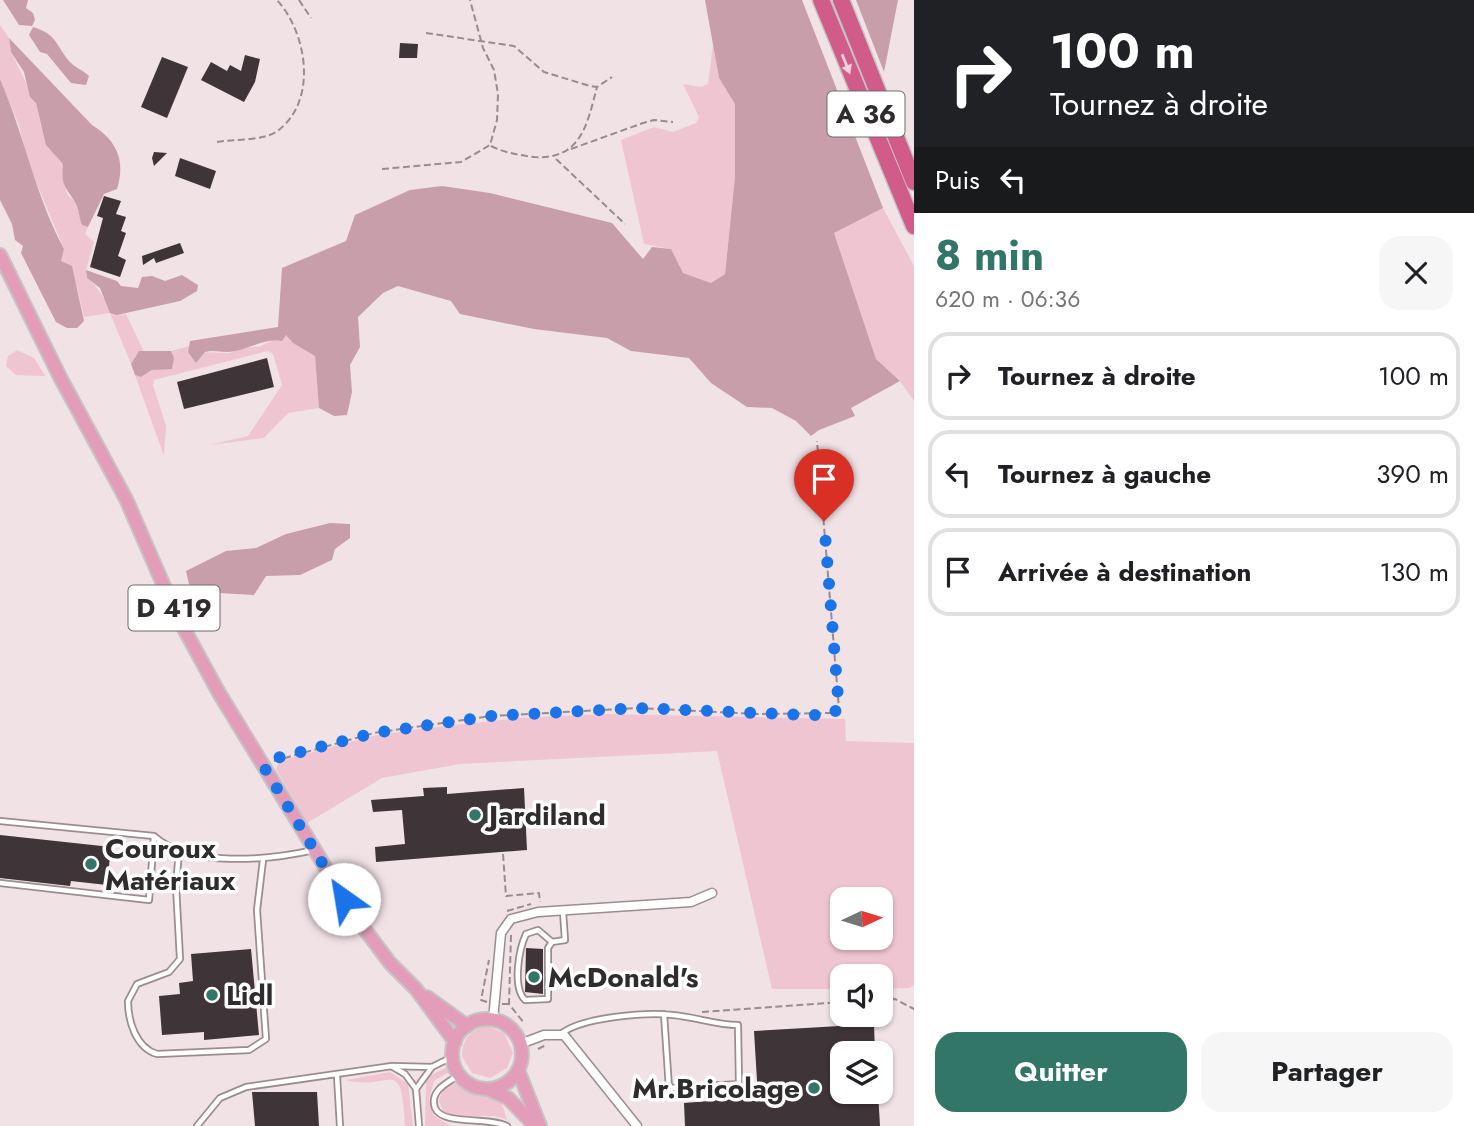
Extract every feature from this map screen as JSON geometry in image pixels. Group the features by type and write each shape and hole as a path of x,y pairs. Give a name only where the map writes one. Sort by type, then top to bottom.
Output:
{"highway":[{"name":"A 36","path":"821,0 914,226"},
{"name":"A 36","path":"841,0 914,182"}],"main road":[{"name":"D 419","path":"0,255 60,377 126,499 193,647 314,850 376,946 416,989 454,1042"},
{"name":"D 419","path":"416,989 467,1026"},
{"path":"493,1020 510,1028 520,1044 518,1070 538,1126 508,1098 477,1087 459,1075 452,1057 454,1042 467,1026 493,1020"},
{"path":"488,1089 506,1083 518,1070"}],"street":[{"path":"493,1020 501,933 511,919 523,915 564,911 691,902 712,893"},
{"path":"520,1044 544,1035 560,1034 574,1044 637,1126"}],"lane":[{"path":"0,821 154,836 166,846 179,851 262,860 314,850"},
{"path":"0,883 149,900 154,836"},
{"path":"179,851 176,886 180,959 169,972 137,984 128,1001 138,1040 144,1048 157,1054 248,1049 266,1039 268,1029 258,930 262,860"},
{"path":"552,942 538,930 526,934 519,969 520,993 525,1000 548,999 548,948 552,942 565,940 564,911"},
{"path":"560,1034 567,1028 594,1021 664,1014 718,1025 738,1025 739,1084 669,1088 664,1014"},
{"path":"419,1126 416,1089 422,1076 432,1067 452,1057"},
{"path":"197,1126 220,1098 246,1087 392,1066 432,1067"},
{"path":"392,1066 405,1074 416,1089"},
{"path":"459,1075 440,1088 434,1097 435,1109 441,1118 452,1124 494,1122 507,1126"},
{"path":"337,1076 340,1126"}],"path":[{"path":"217,142 273,134 289,120 300,103 305,82 302,54 292,24 277,0"},
{"path":"299,0 311,18"},
{"path":"382,169 461,162 490,145 497,120 498,94 494,70 481,41 470,0"},
{"path":"426,33 514,46 544,72 597,87"},
{"path":"570,150 587,121 597,87 612,77"},
{"path":"490,145 505,153 555,158 643,123 654,120 673,122"},
{"path":"555,158 625,224"},
{"path":"264,767 277,758 374,733 492,716 638,708 702,708 756,714 833,713 839,709 817,441"},
{"path":"503,854 506,896 539,893 540,903"},
{"path":"893,999 914,1009"},
{"path":"696,1013 830,1003"},
{"path":"538,1049 551,1043"}],"shaded area":[{"path":"3,0 28,0 26,8 33,13 35,20 32,26 19,25"},
{"path":"705,0 802,0 883,208 834,233 876,359 900,381 851,408 855,416 819,430 811,436 796,421 772,408 747,407 711,383 689,358 631,351 607,338 534,329 460,314 451,301 398,286 383,293 358,317 360,347 350,365 352,392 347,415 334,416 319,408 315,356 293,343 286,335 282,341 269,341 227,352 205,352 196,363 188,352 190,341 278,327 282,268 346,241 355,215 410,190 442,186 490,193 612,223 643,259 652,247 671,249 683,273 711,283 725,274 735,177 735,104 719,78"},
{"path":"856,0 898,0 884,72"},
{"path":"0,25 9,38 11,52 36,103 41,126 64,164 64,184 68,196 76,202 82,225 88,227 85,234 94,242 86,270 87,278 118,315 126,314 144,352 139,351 131,364 110,313 84,317 77,287 61,261 64,249 27,160 19,125 0,79"},
{"path":"33,27 52,37 71,63 89,76 86,85 71,83 47,54 40,52 29,35"},
{"path":"9,38 92,125 108,138 117,152 120,179 117,189 104,194 88,227 82,225 76,204 64,185 63,164 46,145 36,103 30,97 24,72 11,52"},
{"path":"713,44 719,78 735,104 735,177 725,274 711,283 682,273 671,249 644,244 621,140 654,127 673,132 696,123 699,117 683,84 701,87 708,84"},
{"path":"0,79 37,186 64,249 61,261 72,266 84,321 77,328 67,328 56,322 21,253 23,246 15,240 12,224 0,200"},
{"path":"883,208 914,266 914,401 900,381 876,359 834,233"},
{"path":"86,270 117,281 121,286 138,288 142,277 152,276 165,281 182,275 198,285 197,291 180,301 117,315 110,313 100,288 87,278"},
{"path":"286,335 315,356 319,408 288,413 264,438 209,445 248,436 282,385 273,354 268,351 154,380 153,385 166,426 164,456 135,375 141,377 174,358 171,351 189,346 188,352 230,353 241,347 258,347"},
{"path":"17,350 34,358 45,376 16,375 6,366 8,356"},
{"path":"139,351 171,351 174,358 172,369 152,370 141,377 135,375 131,364"},
{"path":"330,523 350,524 350,538 335,549 332,560 300,575 266,576 254,595 201,592 189,584 186,571 226,551 256,548 286,534"},
{"path":"605,714 845,719 846,741 914,743 914,985 909,988 893,989 893,964 830,964 830,989 772,989 717,751 460,764 382,778 307,823 276,769 279,761 373,736 519,718"},
{"path":"487,1026 504,1033 513,1053 507,1068 490,1078 472,1073 462,1056 468,1036"},
{"path":"447,1067 449,1072 434,1081 429,1099 434,1116 451,1126 425,1126 426,1082 429,1076"},
{"path":"390,1072 408,1084 413,1126 405,1126 401,1089 397,1082 346,1080"},
{"path":"461,1084 501,1101 507,1120 444,1112 439,1102 441,1093 449,1085"}],"building":[{"path":"400,43 418,44 417,58 399,58"},
{"path":"245,55 260,59 255,82 244,102 201,80 211,62 227,71 230,65 241,71"},
{"path":"162,57 188,67 167,118 141,107"},
{"path":"154,152 167,153 154,166 152,158"},
{"path":"180,158 216,171 210,189 175,176"},
{"path":"104,196 121,201 116,214 126,217 121,231 126,233 118,256 126,260 120,277 90,267 103,218 97,216"},
{"path":"180,243 184,253 156,263 154,258 143,265 142,256"},
{"path":"267,358 274,387 184,409 177,382"},
{"name":"Jardiland","path":"447,787 447,794 524,788 527,850 376,862 375,847 405,844 402,810 373,812 371,800 424,796 423,788"},
{"path":"0,835 111,847 107,885 71,881 70,886 0,878"},
{"name":"McDonald's","path":"526,948 543,949 543,994 525,992"},
{"name":"Lidl","path":"251,949 259,1035 204,1040 204,1032 162,1035 159,996 180,994 179,983 193,981 191,954"},
{"path":"874,1027 875,1041 830,1041 830,1104 879,1104 880,1126 685,1126 684,1103 758,1097 754,1031"},
{"path":"252,1092 317,1092 319,1126 255,1126"}],"place":[{"name":"Jardiland","path":"475,815"},
{"name":"Couroux Matériaux","path":"91,864"},
{"name":"McDonald's","path":"534,977"},
{"name":"Lidl","path":"212,995"},
{"name":"Mr.Bricolage","path":"814,1088"}],"route":[{"path":"344,899 264,767 277,758 374,733 492,716 638,708 702,708 756,714 828,715 839,709 824,521"}]}
